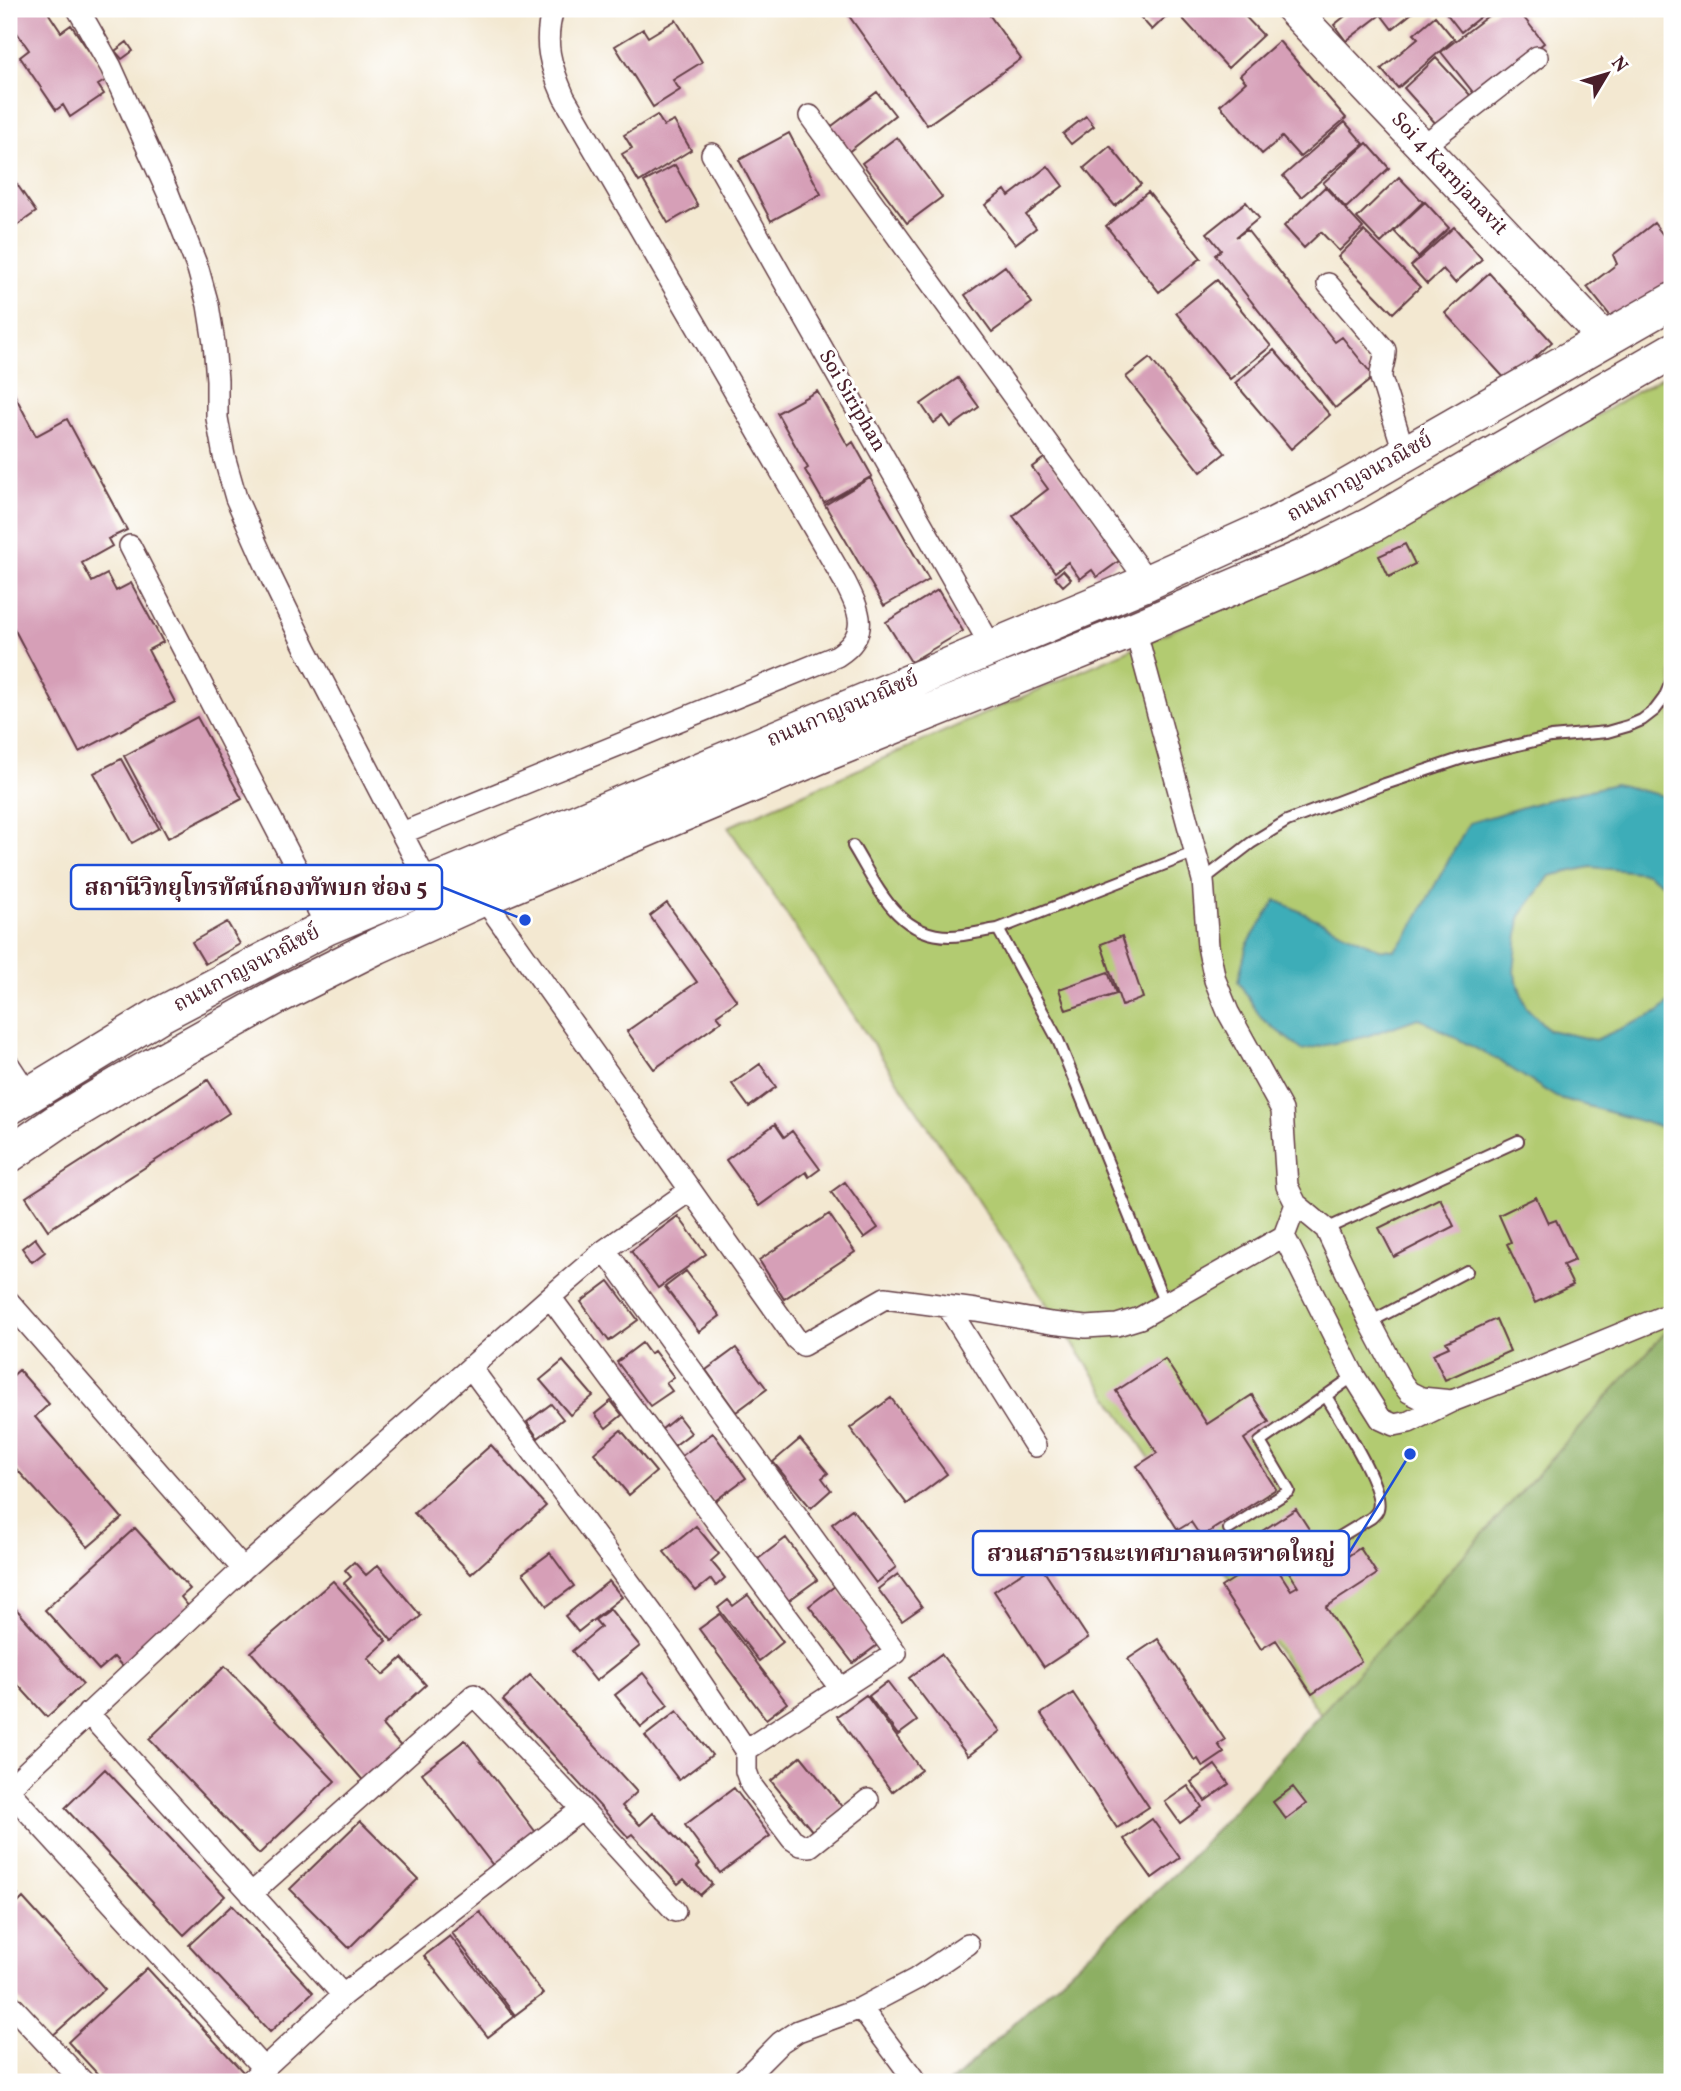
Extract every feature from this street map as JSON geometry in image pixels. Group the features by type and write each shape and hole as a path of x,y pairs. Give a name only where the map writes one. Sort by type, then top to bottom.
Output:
{"main road":[{"name":"ถนนกาญจนวณิชย์","path":"18,1100 158,1016 327,927 1148,582 1297,513 1405,455 1672,301"},
{"name":"ถนนกาญจนวณิชย์","path":"9,1155 120,1084 276,997 377,946 483,898 822,755 1256,579 1373,524 1672,351"}],"street":[{"path":"78,9 111,66 168,193 198,269 208,305 214,343 216,418 223,456 236,498 306,649 428,884"},
{"path":"402,833 837,656 848,649 860,628 860,615 845,582 564,97 551,68 548,50 553,9"},
{"name":"Soi 4 Karnjanavit","path":"1297,10 1606,340"},
{"path":"1423,146 1537,57"},
{"path":"810,116 1148,582"},
{"name":"Soi Siriphan","path":"712,154 992,648"},
{"path":"1328,284 1385,350 1386,359 1381,378 1405,455"},
{"path":"130,546 327,927"},
{"path":"1135,629 1203,880 1208,946 1215,980 1228,1012 1282,1110 1287,1186 1296,1204 1326,1229 1370,1322 1409,1392 1421,1398 1452,1401"},
{"path":"463,870 689,1191 803,1345 885,1298 1051,1324 1103,1327 1130,1322 1284,1236 1296,1204"},
{"path":"9,1065 18,1100"},
{"path":"582,1809 344,1995 256,2075 9,1789 243,1569 550,1297 605,1250 689,1191"},
{"path":"1284,1236 1354,1376 1373,1409 1381,1419 1390,1424 1409,1422 1452,1401 1672,1313"},
{"path":"605,1250 896,1653 746,1750"},
{"path":"550,1297 840,1688"},
{"path":"9,1302 243,1569"},
{"path":"948,1307 1035,1446"},
{"path":"471,1368 675,1644 746,1750 746,1771 751,1785 792,1839 801,1845 810,1846 868,1800"},
{"path":"251,1894 474,1695 675,1911"},
{"path":"88,1713 344,1995"},
{"path":"741,2082 787,2038 821,2021 861,2008 916,1979 968,1944"},
{"path":"9,2003 83,2082"},
{"path":"861,2008 916,2082"}],"lane":[{"path":"1203,880 1251,842 1287,821 1378,786 1463,758 1551,737 1607,732 1628,726 1655,710 1672,680"},
{"path":"853,846 892,908 911,927 930,934 949,936 998,929 1196,852"},
{"path":"998,929 1058,1040 1165,1304"},
{"path":"1326,1229 1518,1141"},
{"path":"1370,1322 1467,1270"},
{"path":"1229,1529 1289,1491 1260,1442 1354,1376"},
{"path":"1323,1547 1371,1517 1377,1512 1378,1505 1366,1464 1326,1396"}],"green space":[{"path":"1672,371 1672,2082 1566,2082 728,827 1416,523"},
{"path":"1672,1325 1672,2082 951,2082 1184,1865"}],"water":[{"path":"1615,784 1672,798 1672,891 1647,873 1591,867 1550,876 1520,916 1514,972 1526,1007 1549,1030 1595,1040 1659,1012 1672,999 1672,1130 1556,1097 1496,1059 1418,1018 1364,1037 1302,1050 1261,1018 1238,981 1247,945 1276,900 1379,949 1394,950 1406,938 1469,823 1543,801"}],"building":[{"path":"9,9 52,9 49,14 61,32 71,25 108,79 98,85 104,94 70,117 63,105 56,110 20,57 29,50 17,33 9,31"},
{"path":"844,9 985,9 1021,59 927,125"},
{"path":"1133,9 1174,9 1152,30"},
{"path":"1174,9 1238,9 1263,35 1228,68"},
{"path":"1354,9 1388,9 1346,41 1334,25"},
{"path":"1391,9 1417,9 1392,29 1382,16"},
{"path":"1443,9 1490,9 1461,32"},
{"path":"1497,9 1517,9 1544,43 1476,96 1441,52"},
{"path":"1435,16 1454,39 1398,88 1381,69 1418,38 1414,34"},
{"path":"676,20 702,62 673,80 680,90 653,107 615,46 643,29 648,37"},
{"path":"1279,41 1346,118 1300,157 1282,137 1262,154 1220,105 1246,82 1240,75"},
{"path":"127,42 133,51 122,59 115,51"},
{"path":"1436,58 1471,96 1438,126 1404,88"},
{"path":"877,92 895,115 847,153 828,129"},
{"path":"657,115 664,126 674,121 691,150 639,182 622,154 632,148 624,135"},
{"path":"1086,116 1094,126 1071,144 1063,134"},
{"path":"1345,122 1364,144 1301,197 1283,176"},
{"path":"789,133 821,194 771,221 739,160"},
{"path":"897,137 942,197 907,223 862,163"},
{"path":"1367,143 1389,168 1346,208 1323,183"},
{"path":"1110,146 1141,184 1115,206 1084,168"},
{"path":"675,165 698,206 668,223 644,182"},
{"path":"1048,166 1063,186 1026,215 1036,228 1015,244 985,205 1005,190 1009,196"},
{"path":"1399,177 1423,202 1381,243 1357,218"},
{"path":"14,180 36,212 9,231 9,184"},
{"path":"1325,187 1363,228 1339,251 1321,232 1304,248 1284,226"},
{"path":"1148,192 1201,258 1159,292 1106,226"},
{"path":"1246,202 1259,218 1236,237 1247,230 1335,342 1342,337 1374,377 1335,408 1215,255 1221,250 1207,233"},
{"path":"1425,202 1449,228 1418,257 1394,231"},
{"path":"1654,223 1672,247 1672,286 1620,328 1587,287 1617,264 1613,255"},
{"path":"1454,227 1482,259 1455,283 1443,269 1427,284 1411,266"},
{"path":"1364,231 1420,287 1393,313 1338,257"},
{"path":"1005,266 1032,303 992,332 965,295"},
{"path":"1489,273 1552,342 1508,382 1445,313"},
{"path":"1217,280 1271,346 1230,379 1176,313"},
{"path":"1274,350 1330,415 1291,449 1235,383"},
{"path":"1150,358 1225,453 1201,472 1126,377"},
{"path":"958,378 979,407 951,427 943,416 934,423 921,404"},
{"path":"9,384 36,436 67,419 127,530 108,539 112,546 82,563 92,582 107,574 116,591 131,583 163,642 148,650 175,702 79,752 9,619"},
{"path":"817,391 848,446 853,442 872,476 824,503 777,413"},
{"path":"1047,456 1117,549 1112,552 1119,561 1097,577 1092,570 1080,579 1068,562 1055,572 1013,516 1048,489 1032,467"},
{"path":"870,478 929,580 884,606 825,505"},
{"path":"1405,544 1415,564 1389,577 1379,556"},
{"path":"1063,570 1071,579 1063,586 1055,577"},
{"path":"938,590 963,631 911,662 886,622"},
{"path":"197,717 242,799 168,838 124,756"},
{"path":"121,759 159,828 132,843 94,773"},
{"path":"667,903 737,1001 717,1015 722,1021 654,1069 627,1031 697,982 650,916"},
{"path":"227,922 240,944 205,964 192,942"},
{"path":"1122,936 1143,998 1122,1006 1101,944"},
{"path":"1108,972 1116,994 1066,1010 1059,989"},
{"path":"760,1064 776,1087 749,1107 732,1084"},
{"path":"208,1080 229,1113 48,1230 26,1197"},
{"path":"775,1124 784,1137 792,1131 820,1169 809,1177 806,1172 759,1206 726,1160"},
{"path":"845,1182 878,1228 864,1238 831,1192"},
{"path":"1536,1197 1548,1223 1556,1220 1575,1260 1563,1265 1573,1285 1535,1303 1507,1244 1511,1242 1499,1215"},
{"path":"1440,1198 1454,1226 1394,1257 1379,1228"},
{"path":"829,1214 855,1252 784,1299 759,1260"},
{"path":"678,1216 706,1254 658,1288 631,1251"},
{"path":"35,1238 45,1252 32,1262 22,1248"},
{"path":"686,1271 720,1316 699,1332 665,1287"},
{"path":"609,1281 638,1320 609,1341 581,1302"},
{"path":"1496,1319 1510,1351 1445,1380 1433,1354 1449,1347 1446,1342"},
{"path":"642,1343 650,1354 654,1351 674,1377 666,1383 672,1391 650,1406 617,1362"},
{"path":"736,1348 767,1389 736,1412 706,1370"},
{"path":"1165,1359 1207,1424 1252,1395 1269,1422 1244,1439 1276,1489 1201,1537 1191,1522 1178,1530 1137,1466 1157,1453 1116,1391"},
{"path":"563,1361 593,1396 570,1415 540,1380"},
{"path":"19,1370 49,1404 35,1417 122,1518 88,1547 9,1461 9,1379"},
{"path":"891,1398 947,1474 907,1504 850,1428"},
{"path":"611,1401 622,1415 606,1428 595,1414"},
{"path":"551,1404 563,1419 538,1438 527,1422"},
{"path":"678,1416 691,1433 674,1446 661,1430"},
{"path":"621,1430 656,1472 629,1495 594,1453"},
{"path":"713,1433 746,1478 712,1503 679,1458"},
{"path":"800,1439 828,1473 822,1478 831,1490 811,1508 773,1462"},
{"path":"491,1445 546,1506 471,1574 414,1513"},
{"path":"852,1509 896,1567 876,1583 832,1524"},
{"path":"1296,1509 1333,1566 1360,1548 1377,1574 1326,1607 1361,1661 1312,1694 1276,1640 1261,1649 1221,1587 1269,1556 1291,1590 1298,1586 1262,1531"},
{"path":"696,1526 719,1554 711,1561 725,1578 716,1586 711,1579 696,1591 664,1552"},
{"path":"135,1528 190,1589 181,1597 189,1607 123,1667 114,1657 99,1670 45,1610"},
{"path":"786,1538 817,1580 785,1603 754,1562"},
{"path":"550,1553 574,1586 547,1606 523,1573"},
{"path":"354,1562 366,1575 378,1565 421,1616 392,1641 344,1583 351,1577 345,1570"},
{"path":"1038,1562 1088,1638 1044,1667 994,1591"},
{"path":"898,1574 922,1607 902,1621 878,1589"},
{"path":"333,1581 387,1641 368,1658 383,1675 402,1658 426,1685 382,1725 405,1751 367,1785 251,1652"},
{"path":"609,1581 622,1597 578,1632 565,1616"},
{"path":"835,1586 880,1643 853,1663 809,1606"},
{"path":"748,1595 783,1642 759,1661 718,1608 728,1600 733,1606"},
{"path":"9,1601 83,1684 47,1717 9,1675"},
{"path":"610,1609 640,1646 596,1681 572,1651 601,1627 595,1620"},
{"path":"720,1614 787,1703 766,1719 699,1629"},
{"path":"1158,1639 1225,1740 1218,1744 1224,1753 1203,1767 1198,1759 1195,1761 1128,1659"},
{"path":"941,1654 1000,1731 968,1756 909,1678"},
{"path":"225,1666 335,1781 259,1854 149,1739"},
{"path":"643,1673 668,1705 641,1727 615,1695"},
{"path":"530,1675 637,1792 622,1806 640,1825 653,1813 700,1864 697,1867 712,1884 700,1895 684,1879 678,1884 632,1834 628,1837 503,1700"},
{"path":"887,1682 917,1721 898,1735 869,1696"},
{"path":"1073,1693 1149,1807 1117,1828 1041,1714"},
{"path":"866,1695 921,1770 892,1792 837,1716"},
{"path":"677,1711 712,1755 679,1780 645,1736"},
{"path":"465,1740 538,1835 495,1868 422,1773"},
{"path":"801,1756 843,1808 813,1832 771,1781"},
{"path":"1215,1765 1229,1784 1205,1801 1191,1782"},
{"path":"105,1769 225,1896 184,1935 65,1808"},
{"path":"1188,1786 1202,1807 1180,1823 1165,1802"},
{"path":"1293,1787 1306,1804 1286,1819 1273,1802"},
{"path":"734,1788 770,1836 720,1873 685,1825"},
{"path":"1152,1819 1180,1858 1152,1878 1124,1839"},
{"path":"360,1821 418,1879 349,1948 290,1889"},
{"path":"9,1879 16,1887 13,1890 18,1895 9,1904"},
{"path":"23,1898 105,1989 51,2037 9,1989 9,1912"},
{"path":"232,1905 313,1992 270,2032 189,1945"},
{"path":"480,1912 543,1994 515,2015 452,1933"},
{"path":"450,1936 514,2017 488,2037 424,1956"},
{"path":"147,1968 245,2074 236,2082 105,2082 68,2042"}],"place":[{"name":"สถานีวิทยุโทรทัศน์กองทัพบก ช่อง 5","path":"525,920"},
{"name":"สวนสาธารณะเทศบาลนครหาดใหญ่","path":"1410,1454"}]}
